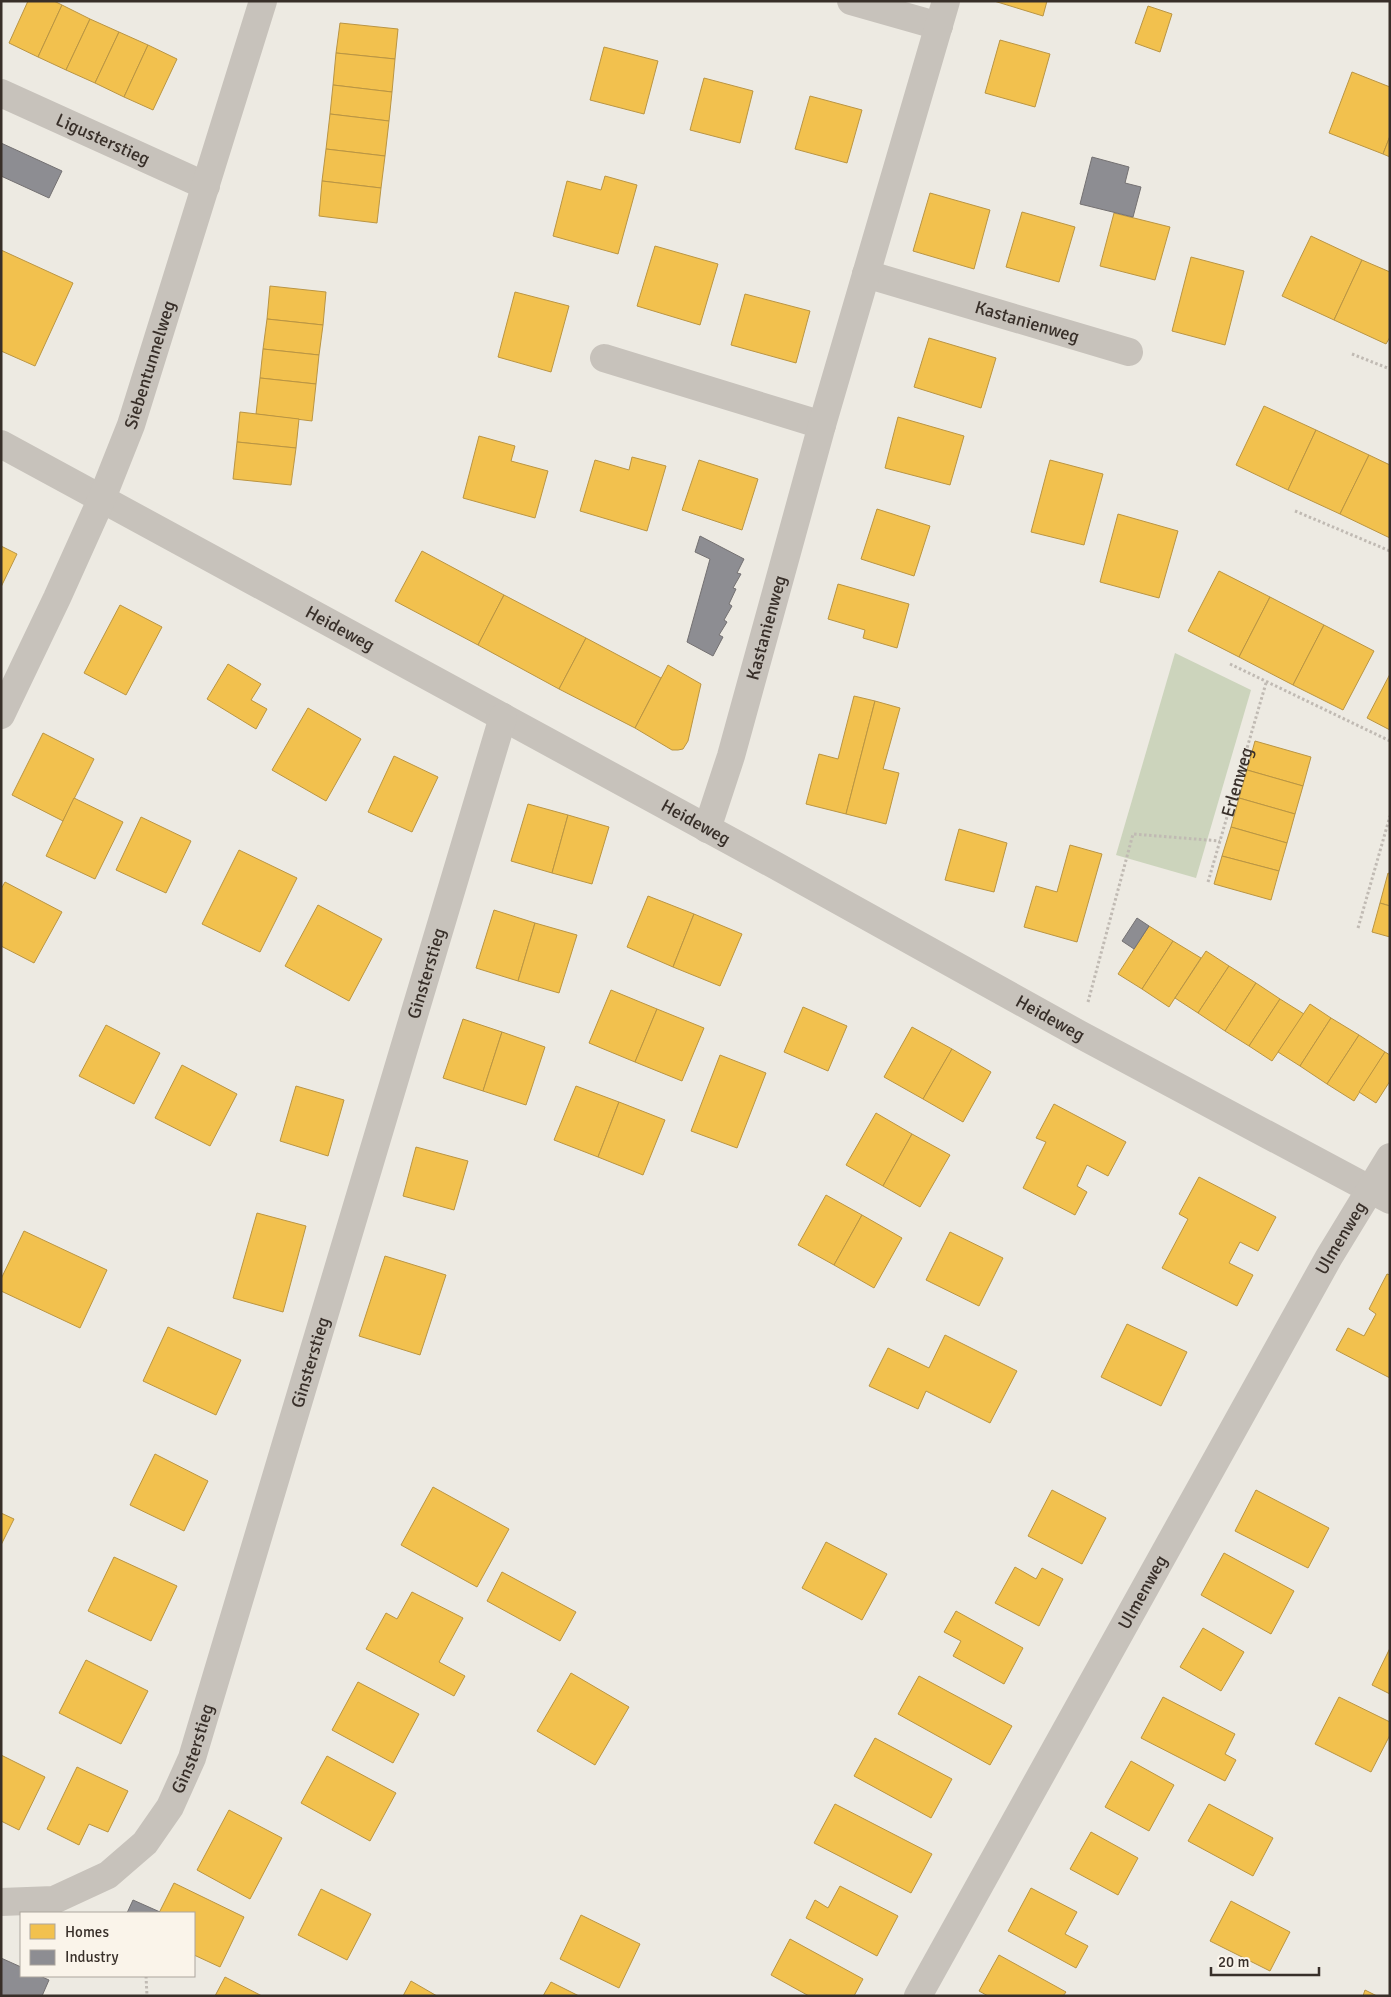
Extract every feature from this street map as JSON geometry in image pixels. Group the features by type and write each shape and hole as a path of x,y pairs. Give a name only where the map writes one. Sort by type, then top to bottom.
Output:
{"street":[{"name":"Siebentunnelweg","path":"1,714 102,498 131,426 263,1"},
{"name":"Kastanienweg","path":"707,829 731,756 822,425 942,14 851,1"},
{"name":"Ligusterstieg","path":"1,92 206,186"},
{"name":"Kastanienweg","path":"866,274 1129,352"},
{"path":"604,358 822,425"},
{"name":"Heideweg","path":"1,444 503,717 1079,1034 1379,1194"},
{"name":"Ginsterstieg","path":"1,1902 54,1900 108,1875 145,1843 170,1807 192,1758 503,717"},
{"path":"1379,1194 1390,1157"},
{"name":"Ulmenweg","path":"918,1996 1379,1194"}],"path":[{"path":"1352,354 1390,369"},
{"path":"1295,511 1390,551"},
{"path":"1230,664 1390,742"},
{"name":"Erlenweg","path":"1208,882 1266,683"},
{"path":"1358,928 1390,816"},
{"path":"1079,1034 1133,834 1220,841"},
{"path":"146,1977 147,1996"}],"green space":[{"path":"1175,653 1251,690 1196,878 1116,855"}],"building: Homes":[{"path":"28,1 54,1 62,5 38,57 9,43"},
{"path":"994,1 1047,1 1043,16"},
{"path":"62,5 90,19 66,70 38,57"},
{"path":"1148,6 1172,14 1160,52 1135,43"},
{"path":"90,19 119,32 95,83 66,70"},
{"path":"340,23 398,29 395,59 336,53"},
{"path":"119,32 148,45 124,97 95,83"},
{"path":"1000,40 1050,54 1035,107 985,93"},
{"path":"148,45 177,59 153,110 124,97"},
{"path":"604,47 658,61 644,114 590,100"},
{"path":"336,53 395,59 392,92 333,85"},
{"path":"1352,72 1390,87 1390,136 1383,154 1329,133"},
{"path":"704,78 753,91 740,143 690,130"},
{"path":"333,85 392,92 389,121 330,114"},
{"path":"810,96 862,110 847,163 795,149"},
{"path":"330,114 389,121 385,156 326,149"},
{"path":"1390,136 1390,157 1383,154"},
{"path":"326,149 385,156 381,188 322,181"},
{"path":"605,176 637,185 618,254 553,236 567,181 601,190"},
{"path":"322,181 381,188 377,223 319,216"},
{"path":"930,193 990,210 974,269 913,251"},
{"path":"1022,212 1075,227 1059,282 1006,267"},
{"path":"1114,213 1170,227 1155,280 1100,266"},
{"path":"1311,236 1362,260 1334,320 1282,296"},
{"path":"655,246 718,264 700,325 637,306"},
{"path":"1,250 73,283 35,366 1,351"},
{"path":"1191,257 1244,271 1225,345 1172,331"},
{"path":"1362,260 1390,272 1390,337 1386,344 1334,320"},
{"path":"270,286 326,292 323,325 267,319"},
{"path":"515,292 569,306 551,372 498,357"},
{"path":"745,294 810,311 796,363 731,345"},
{"path":"267,319 323,325 319,355 263,349"},
{"path":"929,338 996,358 981,408 914,387"},
{"path":"263,349 319,355 316,384 260,378"},
{"path":"260,378 316,384 312,421 256,414"},
{"path":"1264,406 1316,430 1288,490 1236,465"},
{"path":"240,412 299,419 296,448 237,442"},
{"path":"898,417 964,436 950,485 885,468"},
{"path":"1316,430 1369,455 1340,514 1288,490"},
{"path":"479,436 515,446 511,461 548,471 535,518 463,498"},
{"path":"237,442 296,448 291,485 233,479"},
{"path":"1369,455 1390,465 1390,538 1340,514"},
{"path":"632,457 666,466 647,531 580,511 595,460 629,470"},
{"path":"699,460 758,479 742,530 682,510"},
{"path":"1050,460 1103,474 1084,545 1031,532"},
{"path":"877,509 930,526 914,576 861,559"},
{"path":"1118,514 1178,531 1159,598 1100,582"},
{"path":"1,546 17,554 1,587"},
{"path":"422,551 504,595 478,645 395,601"},
{"path":"1219,571 1270,597 1239,657 1188,631"},
{"path":"838,584 909,604 897,648 863,638 865,630 828,619"},
{"path":"504,595 586,638 559,689 478,645"},
{"path":"1270,597 1324,625 1293,685 1239,657"},
{"path":"120,605 162,627 126,695 84,673"},
{"path":"1324,625 1374,651 1343,710 1293,685"},
{"path":"586,638 661,678 635,728 559,689"},
{"path":"228,664 261,684 251,700 267,709 256,729 207,699"},
{"path":"668,665 701,684 688,741 683,749 678,750 672,750 635,728"},
{"path":"1390,674 1390,730 1367,718"},
{"path":"854,696 875,701 846,814 806,804 819,754 838,759"},
{"path":"875,701 900,708 883,769 899,773 886,824 846,814"},
{"path":"308,708 361,739 326,801 272,770"},
{"path":"43,733 94,759 63,821 12,795"},
{"path":"1255,741 1311,757 1303,786 1247,770"},
{"path":"394,756 438,777 412,832 368,812"},
{"path":"1247,770 1303,786 1295,814 1239,798"},
{"path":"74,798 123,822 95,879 46,856"},
{"path":"1239,798 1295,814 1287,843 1231,827"},
{"path":"528,804 568,815 552,873 511,861"},
{"path":"568,815 609,827 592,884 552,873"},
{"path":"141,817 191,841 166,893 116,870"},
{"path":"1231,827 1287,843 1279,871 1222,856"},
{"path":"959,829 1007,843 994,892 945,880"},
{"path":"1070,845 1102,854 1077,942 1024,927 1036,886 1057,892"},
{"path":"239,850 297,878 260,952 202,924"},
{"path":"1222,856 1279,871 1271,900 1214,884"},
{"path":"1388,873 1390,874 1390,906 1380,903"},
{"path":"5,882 62,912 34,963 1,946 1,889"},
{"path":"648,896 694,914 673,967 627,947"},
{"path":"1380,903 1390,906 1390,937 1372,932"},
{"path":"318,905 382,939 349,1001 285,966"},
{"path":"494,910 535,923 518,981 476,968"},
{"path":"694,914 742,934 720,986 673,967"},
{"path":"535,923 577,935 559,993 518,981"},
{"path":"1149,926 1173,941 1142,989 1118,974"},
{"path":"1173,941 1201,958 1169,1007 1142,989"},
{"path":"1206,951 1229,966 1198,1013 1175,998"},
{"path":"1229,966 1256,983 1225,1031 1198,1013"},
{"path":"1256,983 1280,999 1249,1046 1225,1031"},
{"path":"611,990 657,1009 635,1062 589,1043"},
{"path":"1280,999 1304,1014 1272,1061 1249,1046"},
{"path":"1310,1004 1331,1018 1300,1066 1278,1052"},
{"path":"803,1007 847,1026 828,1071 784,1052"},
{"path":"657,1009 704,1028 682,1081 635,1062"},
{"path":"1331,1018 1359,1035 1327,1084 1300,1066"},
{"path":"463,1019 502,1032 483,1091 443,1078"},
{"path":"106,1025 160,1053 134,1104 79,1076"},
{"path":"912,1027 952,1049 923,1099 884,1077"},
{"path":"502,1032 545,1047 526,1105 483,1091"},
{"path":"1359,1035 1385,1052 1354,1101 1327,1084"},
{"path":"952,1049 991,1072 963,1122 923,1099"},
{"path":"1385,1052 1390,1055 1390,1081 1376,1103 1359,1092"},
{"path":"720,1055 766,1073 737,1148 691,1131"},
{"path":"182,1065 237,1094 210,1146 155,1118"},
{"path":"296,1086 344,1100 328,1156 280,1141"},
{"path":"576,1086 619,1102 598,1157 554,1140"},
{"path":"619,1102 665,1120 643,1175 598,1157"},
{"path":"1054,1104 1126,1142 1108,1176 1087,1165 1077,1186 1087,1192 1075,1215 1023,1188 1046,1142 1036,1138"},
{"path":"876,1113 912,1134 883,1186 846,1165"},
{"path":"912,1134 950,1155 920,1207 883,1186"},
{"path":"416,1147 468,1161 454,1210 403,1196"},
{"path":"1199,1177 1276,1217 1258,1251 1240,1242 1229,1263 1253,1275 1237,1306 1162,1268 1188,1219 1179,1214"},
{"path":"826,1195 862,1215 834,1265 798,1245"},
{"path":"257,1213 306,1226 283,1312 233,1298"},
{"path":"862,1215 902,1238 874,1288 834,1265"},
{"path":"24,1231 107,1270 80,1328 1,1291 1,1279"},
{"path":"950,1232 1003,1258 979,1306 926,1280"},
{"path":"385,1256 446,1275 420,1355 359,1336"},
{"path":"1387,1274 1390,1275 1390,1378 1336,1350 1348,1328 1364,1336 1376,1314 1369,1309"},
{"path":"1127,1324 1187,1352 1161,1406 1101,1377"},
{"path":"168,1327 241,1360 216,1415 143,1381"},
{"path":"945,1335 1017,1371 990,1423 926,1391 918,1409 869,1386 888,1348 929,1368"},
{"path":"155,1454 208,1481 184,1531 130,1505"},
{"path":"433,1487 509,1529 477,1587 401,1545"},
{"path":"1052,1490 1106,1518 1082,1564 1028,1536"},
{"path":"1256,1490 1329,1528 1308,1568 1235,1531"},
{"path":"1,1513 14,1519 1,1545"},
{"path":"826,1542 887,1574 862,1620 802,1588"},
{"path":"1224,1553 1294,1591 1271,1634 1201,1595"},
{"path":"114,1557 177,1586 151,1641 88,1611"},
{"path":"1015,1567 1036,1579 1042,1568 1063,1579 1039,1626 995,1603"},
{"path":"502,1572 576,1612 560,1641 487,1601"},
{"path":"412,1592 463,1618 439,1662 465,1676 454,1696 366,1649 386,1613 397,1619"},
{"path":"956,1611 1023,1648 1004,1684 953,1656 961,1641 944,1632"},
{"path":"1203,1628 1244,1652 1221,1691 1180,1667"},
{"path":"1390,1648 1390,1694 1372,1685"},
{"path":"86,1660 148,1691 121,1744 59,1713"},
{"path":"571,1673 629,1707 595,1765 537,1731"},
{"path":"919,1676 1012,1726 990,1765 898,1714"},
{"path":"358,1682 419,1714 393,1763 332,1730"},
{"path":"1163,1697 1235,1734 1225,1754 1236,1760 1225,1781 1141,1738"},
{"path":"1339,1697 1390,1722 1390,1735 1371,1772 1315,1744"},
{"path":"875,1738 952,1779 931,1818 854,1776"},
{"path":"1,1755 45,1777 19,1830 1,1821"},
{"path":"327,1756 396,1793 370,1841 301,1803"},
{"path":"1131,1761 1174,1785 1149,1831 1105,1807"},
{"path":"77,1767 128,1791 108,1832 89,1824 79,1845 47,1829"},
{"path":"835,1804 932,1854 911,1893 814,1843"},
{"path":"1209,1804 1273,1838 1253,1876 1188,1841"},
{"path":"229,1810 282,1838 250,1899 197,1870"},
{"path":"1091,1832 1138,1858 1118,1895 1070,1869"},
{"path":"174,1883 244,1917 220,1967 195,1955 195,1912 160,1912"},
{"path":"840,1886 898,1916 877,1956 806,1918 815,1900 828,1908"},
{"path":"1031,1888 1077,1912 1065,1934 1088,1946 1076,1968 1008,1931"},
{"path":"321,1889 371,1914 347,1960 298,1935"},
{"path":"1231,1901 1290,1932 1270,1971 1210,1941"},
{"path":"581,1915 640,1944 619,1988 560,1959"},
{"path":"790,1939 863,1979 854,1996 809,1996 771,1975"},
{"path":"999,1955 1066,1992 1063,1996 988,1996 979,1991"},
{"path":"225,1977 262,1996 215,1996"},
{"path":"411,1981 437,1996 403,1996"},
{"path":"551,1982 579,1996 543,1996"},
{"path":"1365,1990 1377,1996 1363,1996"}],"building: Industry":[{"path":"1,143 62,171 49,198 1,176"},
{"path":"1092,157 1129,167 1125,183 1141,187 1133,217 1080,204"},
{"path":"700,536 744,559 737,573 741,574 733,588 736,589 729,604 732,606 724,620 727,622 719,635 723,637 713,656 687,642 710,559 695,552"},
{"path":"1137,918 1149,926 1134,949 1122,941"},
{"path":"133,1900 160,1912 127,1912"},
{"path":"1,1958 20,1967 20,1977 42,1977 49,1980 42,1996 1,1996"}]}
